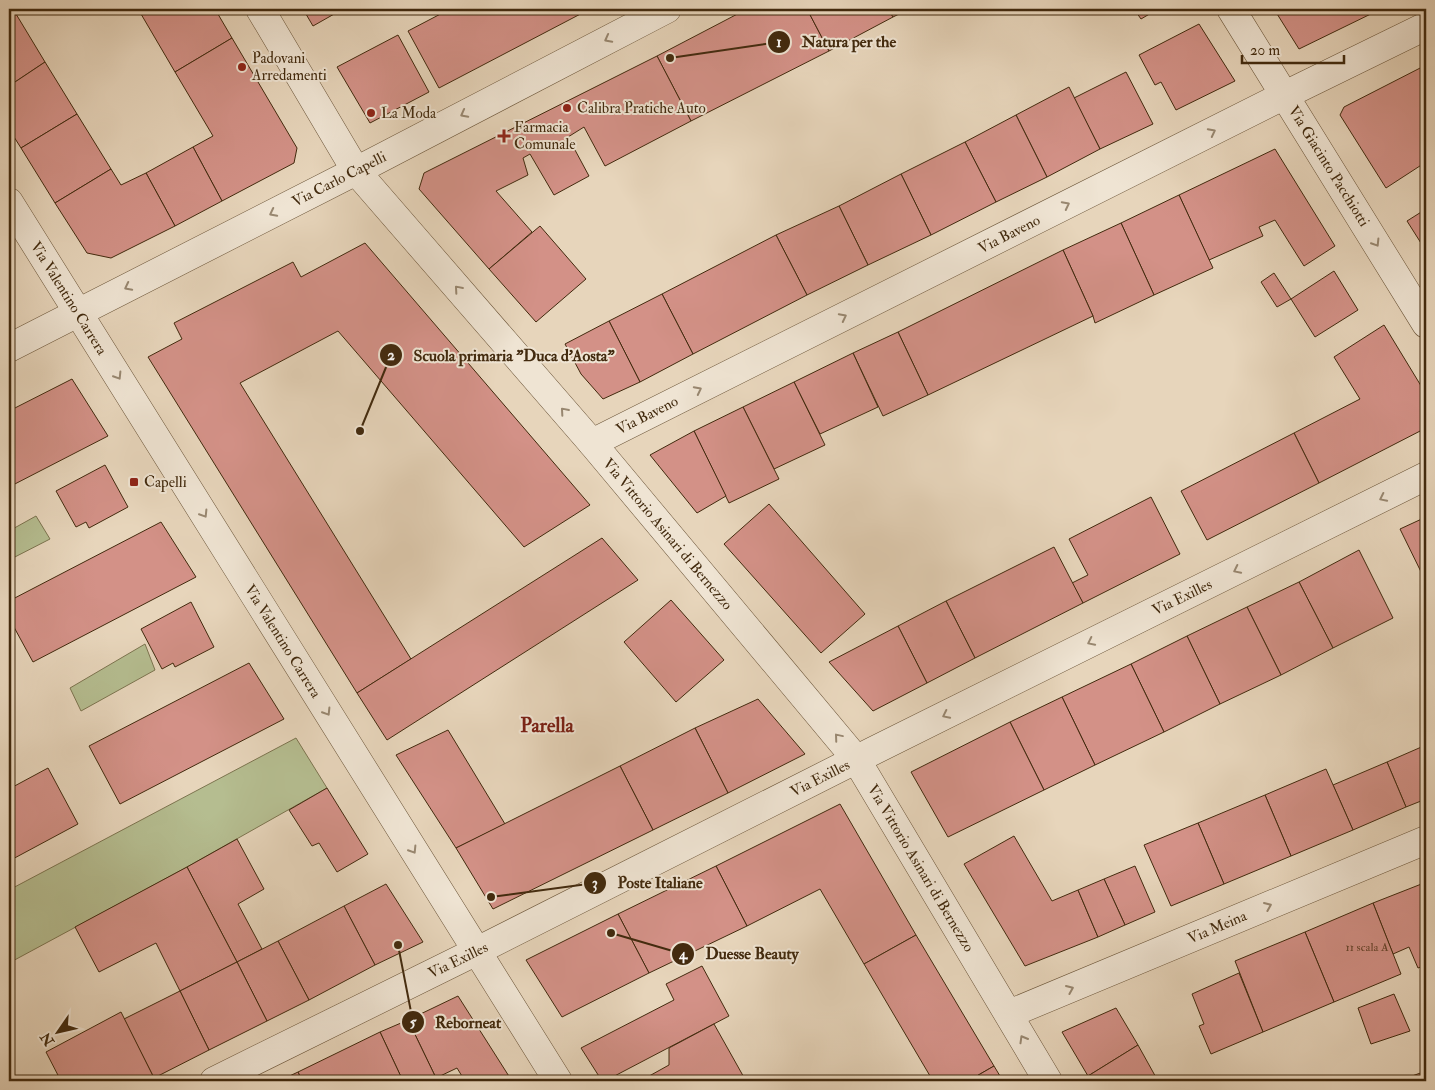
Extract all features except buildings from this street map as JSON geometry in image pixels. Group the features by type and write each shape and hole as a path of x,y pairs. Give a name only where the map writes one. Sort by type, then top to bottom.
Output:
{"street":[{"name":"Via Vittorio Asinari di Bernezzo","path":"260,9 356,171 592,443 856,759 1048,1081"},
{"name":"Via Carlo Capelli","path":"9,348 356,171 628,18 667,9"},
{"name":"Via Giacinto Pacchiotti","path":"1230,9 1426,324"},
{"name":"Via Baveno","path":"592,443 1426,26"},
{"name":"Via Valentino Carrera","path":"9,202 558,1081"},
{"name":"Via Exilles","path":"214,1081 476,952 856,759 1426,476"},
{"name":"Via Meina","path":"1009,1014 1426,840"}],"green space":[{"path":"36,516 50,539 9,560 9,531"},
{"path":"145,644 155,670 81,711 70,688"},
{"path":"296,738 327,788 187,867 9,963 9,890"}],"place":[{"name":"Natura per the","path":"670,58"},
{"name":"Padovani Arredamenti","path":"242,67"},
{"name":"Calibra Pratiche Auto","path":"567,108"},
{"name":"La Moda","path":"371,113"},
{"name":"Farmacia Comunale","path":"504,136"},
{"name":"Scuola primaria \"Duca d'Aosta\"","path":"360,431"},
{"name":"Capelli","path":"134,482"},
{"name":"Poste Italiane","path":"491,897"},
{"name":"Duesse Beauty","path":"611,933"},
{"name":"Reborneat","path":"398,945"}],"district":[{"name":"Parella","path":"547,725"}]}
